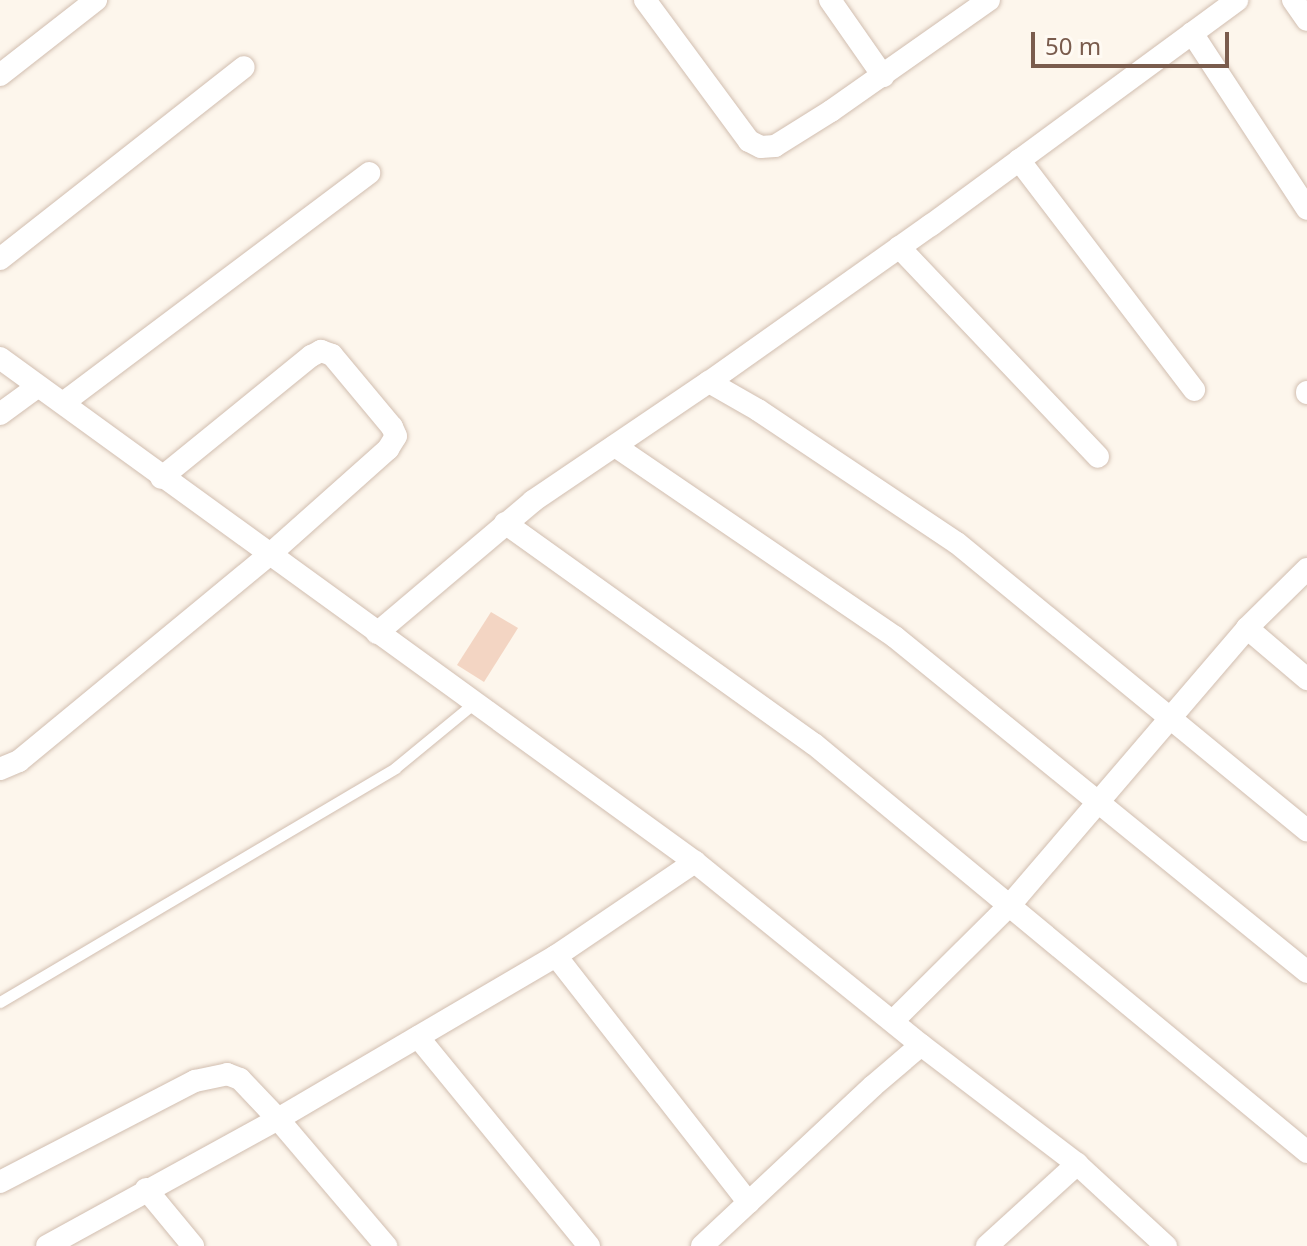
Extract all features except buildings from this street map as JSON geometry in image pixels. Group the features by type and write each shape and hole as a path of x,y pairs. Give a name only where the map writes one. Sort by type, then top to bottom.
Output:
{"street":[{"path":"0,75 96,0"},
{"path":"645,0 688,63 754,145 775,146 883,76 989,0"},
{"path":"830,0 883,76"},
{"path":"377,633 505,523 899,247 1237,0"},
{"path":"1293,0 1307,20"},
{"path":"1192,33 1307,209"},
{"path":"0,259 244,67"},
{"path":"1019,160 1194,390"},
{"path":"63,403 369,173"},
{"path":"899,247 1098,457"},
{"path":"0,769 19,761 268,556 388,449 396,436 332,355 321,351 161,478"},
{"path":"0,358 268,556 695,862 921,1045 1077,1164 1166,1246"},
{"path":"709,382 758,410 957,543 1173,717 1307,831"},
{"path":"0,414 37,387"},
{"path":"615,446 895,637 1101,801 1307,972"},
{"path":"505,523 814,744 1307,1152"},
{"path":"893,1021 1010,905 1247,628 1307,569"},
{"path":"1247,628 1307,679"},
{"path":"47,1246 278,1119 556,956 695,862"},
{"path":"556,956 749,1203"},
{"path":"418,1037 589,1246"},
{"path":"702,1246 921,1045"},
{"path":"0,1182 213,1074 227,1074 240,1079 278,1119 386,1246"},
{"path":"987,1246 1077,1164"},
{"path":"146,1189 193,1246"}],"lane":[{"path":"0,1002 395,768 474,703"}]}
